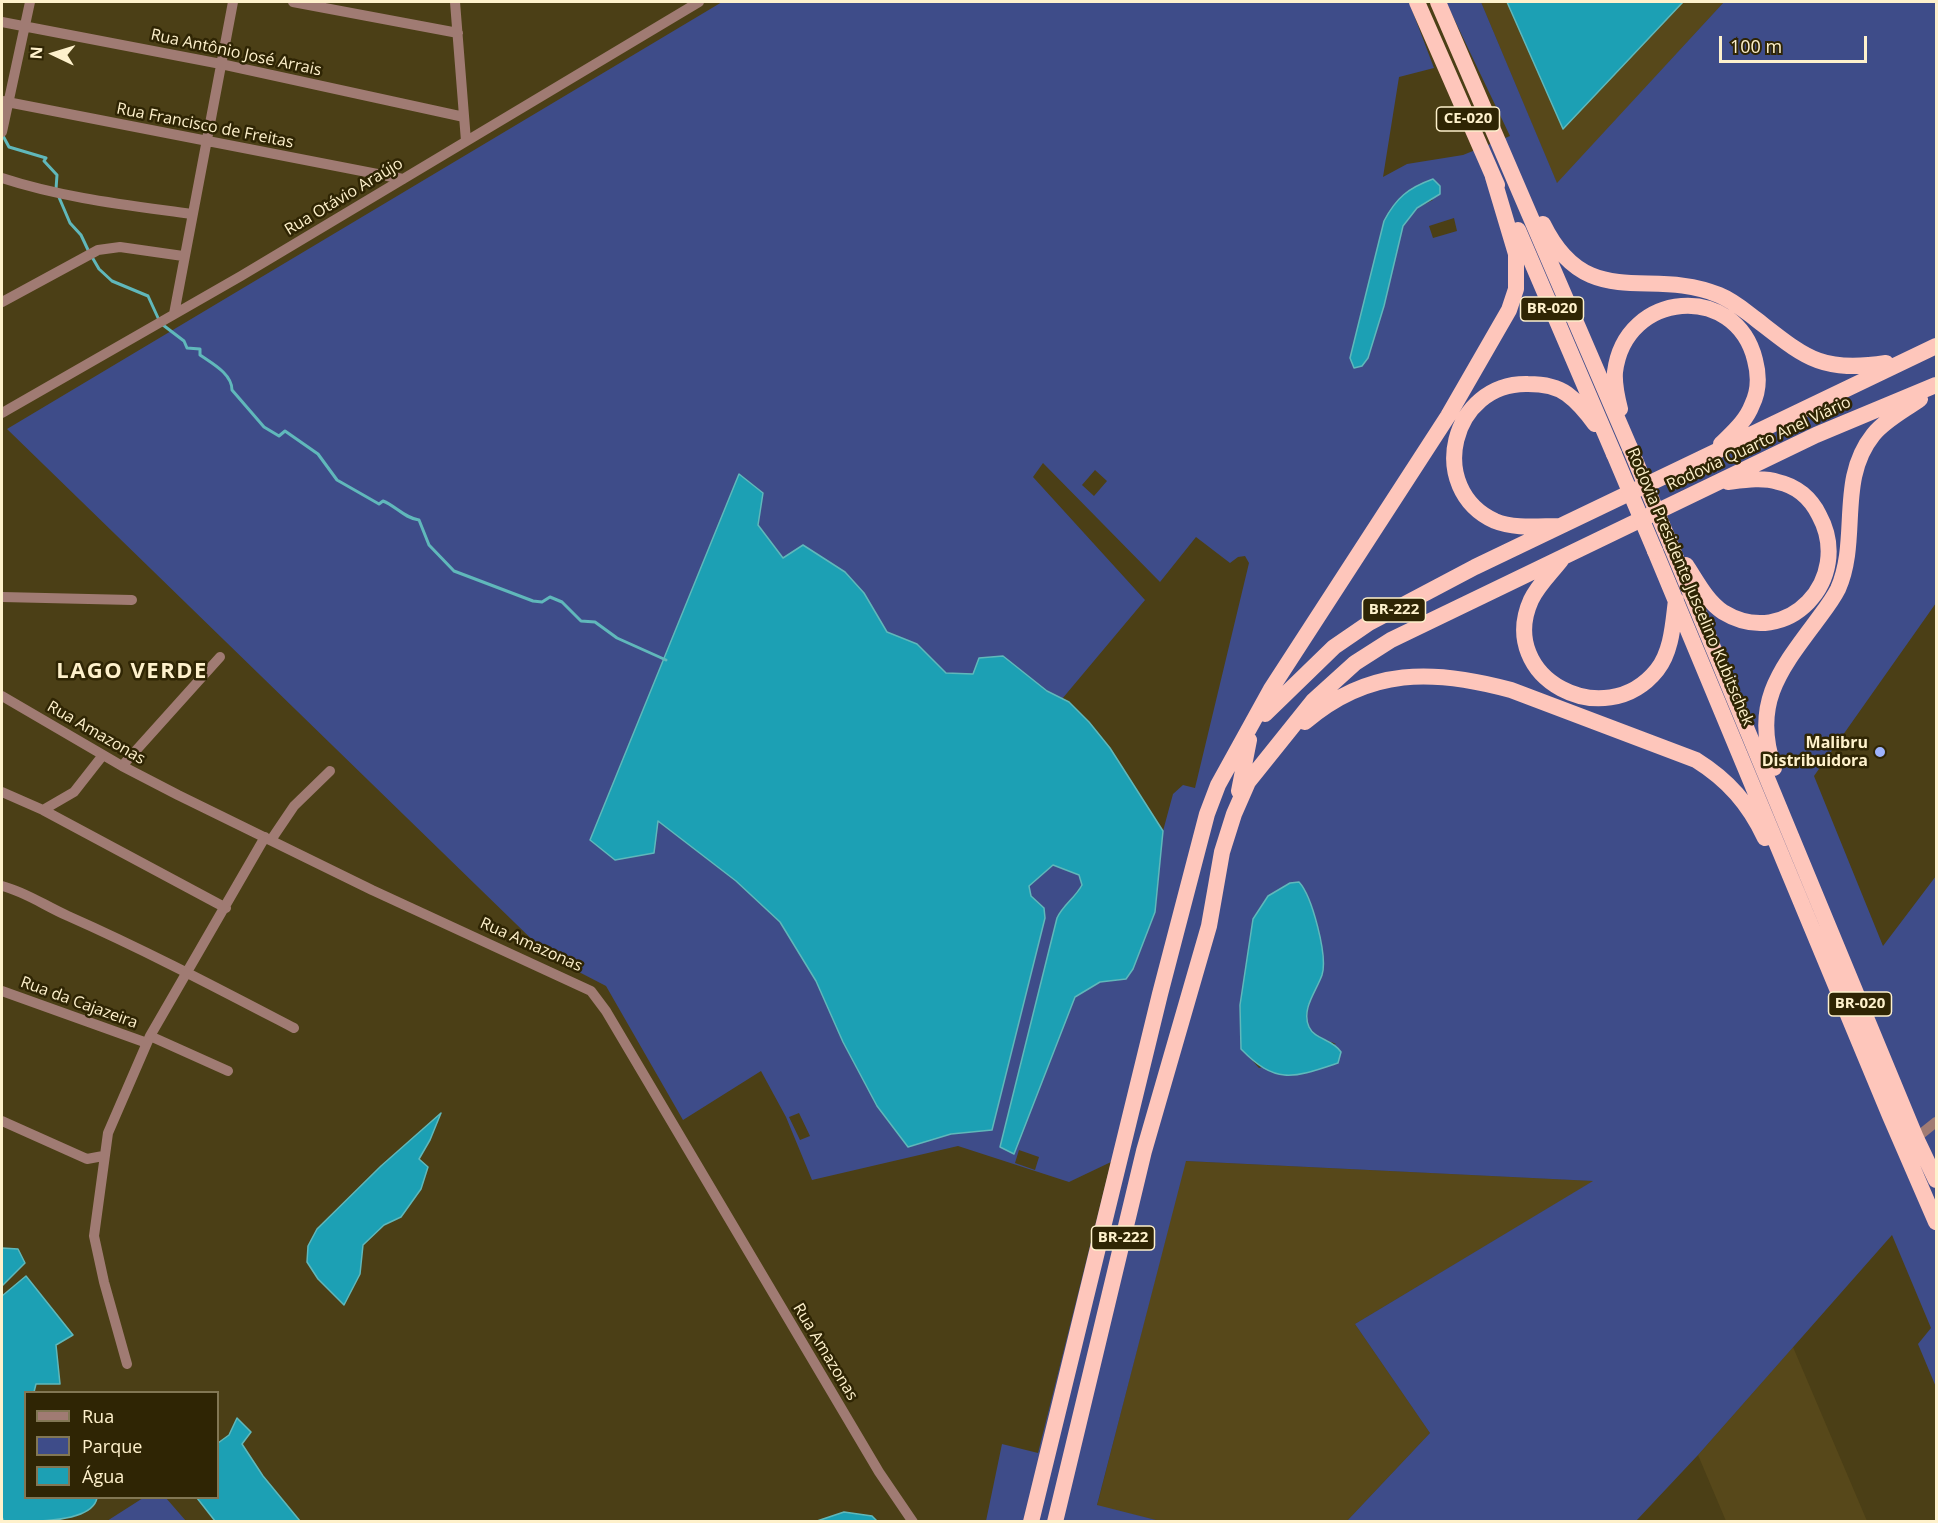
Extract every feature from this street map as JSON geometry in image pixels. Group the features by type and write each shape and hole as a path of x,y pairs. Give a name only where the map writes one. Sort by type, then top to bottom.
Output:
{"highway":[{"name":"Rodovia Presidente Juscelino Kubitschek","path":"1418,2 1493,177 1620,446 1789,826 1916,1138 1936,1180"},
{"name":"Rodovia Presidente Juscelino Kubitschek","path":"1438,2 1518,187 1620,446"},
{"path":"1234,814 1251,729 1271,689 1448,416 1509,310 1516,289 1516,254 1493,177"},
{"path":"1518,187 1530,200 1547,233 1567,259 1578,269 1594,277 1621,284 1692,288 1716,293 1734,302 1802,355 1818,362 1849,368 1904,360"},
{"path":"1620,446 1615,374 1623,342 1634,326 1654,313 1679,306 1705,308 1732,321 1746,336 1758,369 1757,389 1747,416 1711,455"},
{"path":"1711,455 1936,346"},
{"path":"1563,526 1498,522 1484,514 1469,500 1461,486 1454,452 1462,420 1478,402 1502,387 1516,383 1536,384 1553,387 1567,394 1620,446"},
{"path":"1789,826 1786,800 1765,738 1767,707 1774,685 1787,660 1827,606 1841,581 1849,541 1852,482 1863,450 1874,433 1936,386"},
{"name":"Rodovia Quarto Anel Viário","path":"1565,555 1816,435 1936,386"},
{"name":"BR-222","path":"1031,1521 1191,872 1218,785 1251,729 1299,679 1334,647 1369,623 1475,567 1711,455"},
{"path":"1666,550 1683,560 1710,600 1722,611 1737,618 1754,622 1786,617 1806,605 1816,594 1830,560 1830,548 1825,525 1813,503 1795,488 1779,482 1746,480 1716,483"},
{"name":"Rodovia Presidente Juscelino Kubitschek","path":"1666,550 1676,599 1936,1222"},
{"path":"1565,555 1531,601 1526,634 1528,650 1536,667 1549,682 1565,693 1581,698 1602,699 1630,692 1647,680 1658,669 1667,652 1676,599"},
{"name":"BR-222","path":"1055,1521 1144,1151 1209,926 1222,852 1234,814 1248,782 1270,751 1313,700 1355,663 1390,640 1565,555"},
{"path":"1270,751 1318,711 1362,687 1398,678 1430,675 1480,681 1511,690 1663,746 1710,768 1736,791 1748,807 1783,881 1797,892"}],"street":[{"path":"2,132 5,101 30,2"},
{"path":"174,314 183,256 233,2"},
{"path":"293,2 458,33"},
{"path":"455,2 466,141"},
{"name":"Rua Otávio Araújo","path":"2,413 403,179 699,2"},
{"name":"Rua Antônio José Arrais","path":"2,22 221,64 464,117"},
{"name":"Rua Francisco de Freitas","path":"5,101 403,179"},
{"path":"2,178 35,189 88,200 191,214"},
{"path":"2,302 98,250 120,247 183,256"},
{"path":"2,597 132,600"},
{"path":"122,766 220,657"},
{"name":"Rua Amazonas","path":"2,696 122,766 372,890 581,984 598,999 879,1472 913,1521"},
{"path":"42,810 74,792 103,755"},
{"path":"127,1364 104,1282 94,1236 103,1156 112,1121 149,1040 268,838 294,806 330,771"},
{"path":"2,792 42,810 226,908"},
{"path":"2,886 23,892 55,910 189,973 294,1028"},
{"name":"Rua da Cajazeira","path":"2,991 149,1040 228,1071"},
{"path":"2,1121 87,1159 103,1156"},
{"path":"1916,1138 1936,1122"}],"shaded area":[{"path":"1481,2 1724,2 1557,184"},
{"path":"1185,1161 1594,1181 1355,1324 1430,1433 1347,1521 1160,1521 1097,1506"},
{"path":"1793,1347 1867,1521 1726,1521 1698,1455"}],"green space":[{"path":"722,2 1409,2 1434,68 1399,77 1383,177 1407,164 1463,155 1510,136 1446,2 1481,2 1557,183 1724,2 1936,2 1936,603 1814,776 1883,946 1936,876 1936,1387 1918,1344 1931,1328 1892,1235 1698,1455 1636,1521 1347,1521 1430,1433 1355,1324 1593,1181 1186,1161 1097,1505 1160,1521 986,1521 1002,1444 1038,1453 1111,1162 1069,1182 958,1146 812,1180 786,1117 761,1071 683,1120 606,986 550,957 7,429","holes":["1413,187 1433,200 1417,208 1403,226 1384,306 1368,358","1454,218 1457,231 1433,238 1429,226","1043,463 1160,582 1196,537 1230,563 1238,557 1245,556 1249,563 1195,788 1183,785 1173,794 1163,831 1155,912 1133,969 1125,979 1100,982 1075,997 1046,1065 1001,1148 1057,918 1082,885 1079,875 1053,865 1029,886 1031,896 1044,908 1045,918 992,1130 951,1134 908,1147 877,1106 843,1042 816,981 780,922 736,881 658,821 758,525 783,558 864,593 887,632 917,644 946,673 976,675 1021,683 1062,699 1145,600 1033,477","1095,470 1107,481 1094,496 1082,485","1323,973 1312,995 1306,1021 1314,1034 1336,1044 1259,1068 1241,1048 1240,1005","799,1113 810,1136 800,1140 789,1117","1019,1150 1039,1157 1035,1170 1015,1163"]},
{"path":"141,1499 167,1499 186,1521 107,1521"}],"water":[{"path":"1507,2 1683,2 1563,129"},
{"path":"1433,179 1440,186 1440,194 1417,208 1403,226 1384,306 1368,358 1362,366 1354,368 1350,358 1384,221 1393,206 1404,195 1416,186"},
{"path":"739,474 763,493 758,525 783,558 803,545 845,572 864,593 887,632 917,644 946,673 973,674 979,658 1003,656 1047,691 1069,702 1110,748 1163,831 1155,912 1133,969 1126,979 1100,982 1075,997 1014,1154 1000,1147 1057,918 1082,885 1079,875 1053,865 1029,886 1031,896 1044,908 1045,918 992,1130 951,1134 908,1147 877,1106 843,1042 816,981 780,922 736,881 658,821 654,853 615,860 590,840"},
{"path":"1299,882 1314,913 1323,954 1322,975 1308,1007 1307,1020 1312,1031 1341,1052 1338,1063 1297,1075 1286,1075 1265,1068 1253,1061 1241,1049 1240,1005 1253,919 1268,896 1290,883"},
{"path":"441,1113 419,1159 428,1167 421,1189 401,1217 384,1225 363,1245 360,1274 344,1305 318,1279 307,1262 308,1246 317,1229 381,1166"},
{"path":"2,1248 18,1249 25,1263 2,1286"},
{"path":"26,1276 73,1335 56,1345 60,1384 36,1384 34,1391 24,1391 24,1499 96,1499 93,1506 72,1517 44,1521 4,1521 2,1517 2,1296"},
{"path":"237,1418 251,1432 242,1444 263,1476 300,1521 215,1521 198,1499 219,1499 219,1442 229,1435"},
{"path":"844,1512 872,1516 877,1521 817,1521"}],"waterway":[{"path":"2,134 9,147 46,158 44,161 57,175 56,189"},
{"path":"58,195 70,223 81,235 89,252"},
{"path":"92,257 99,269 112,281 148,296 159,320"},
{"path":"163,325 184,341 187,348 200,349 200,355 225,374 232,390 264,427 279,436 285,431 318,454 337,480 379,504 383,501 409,517 419,520 429,545 454,571 533,601 542,602 550,597 562,602 581,621 595,622 617,638 666,660"}],"place":[{"name":"Malibru Distribuidora","path":"1880,752"}],"district":[{"name":"LAGO VERDE","path":"132,672"}]}
